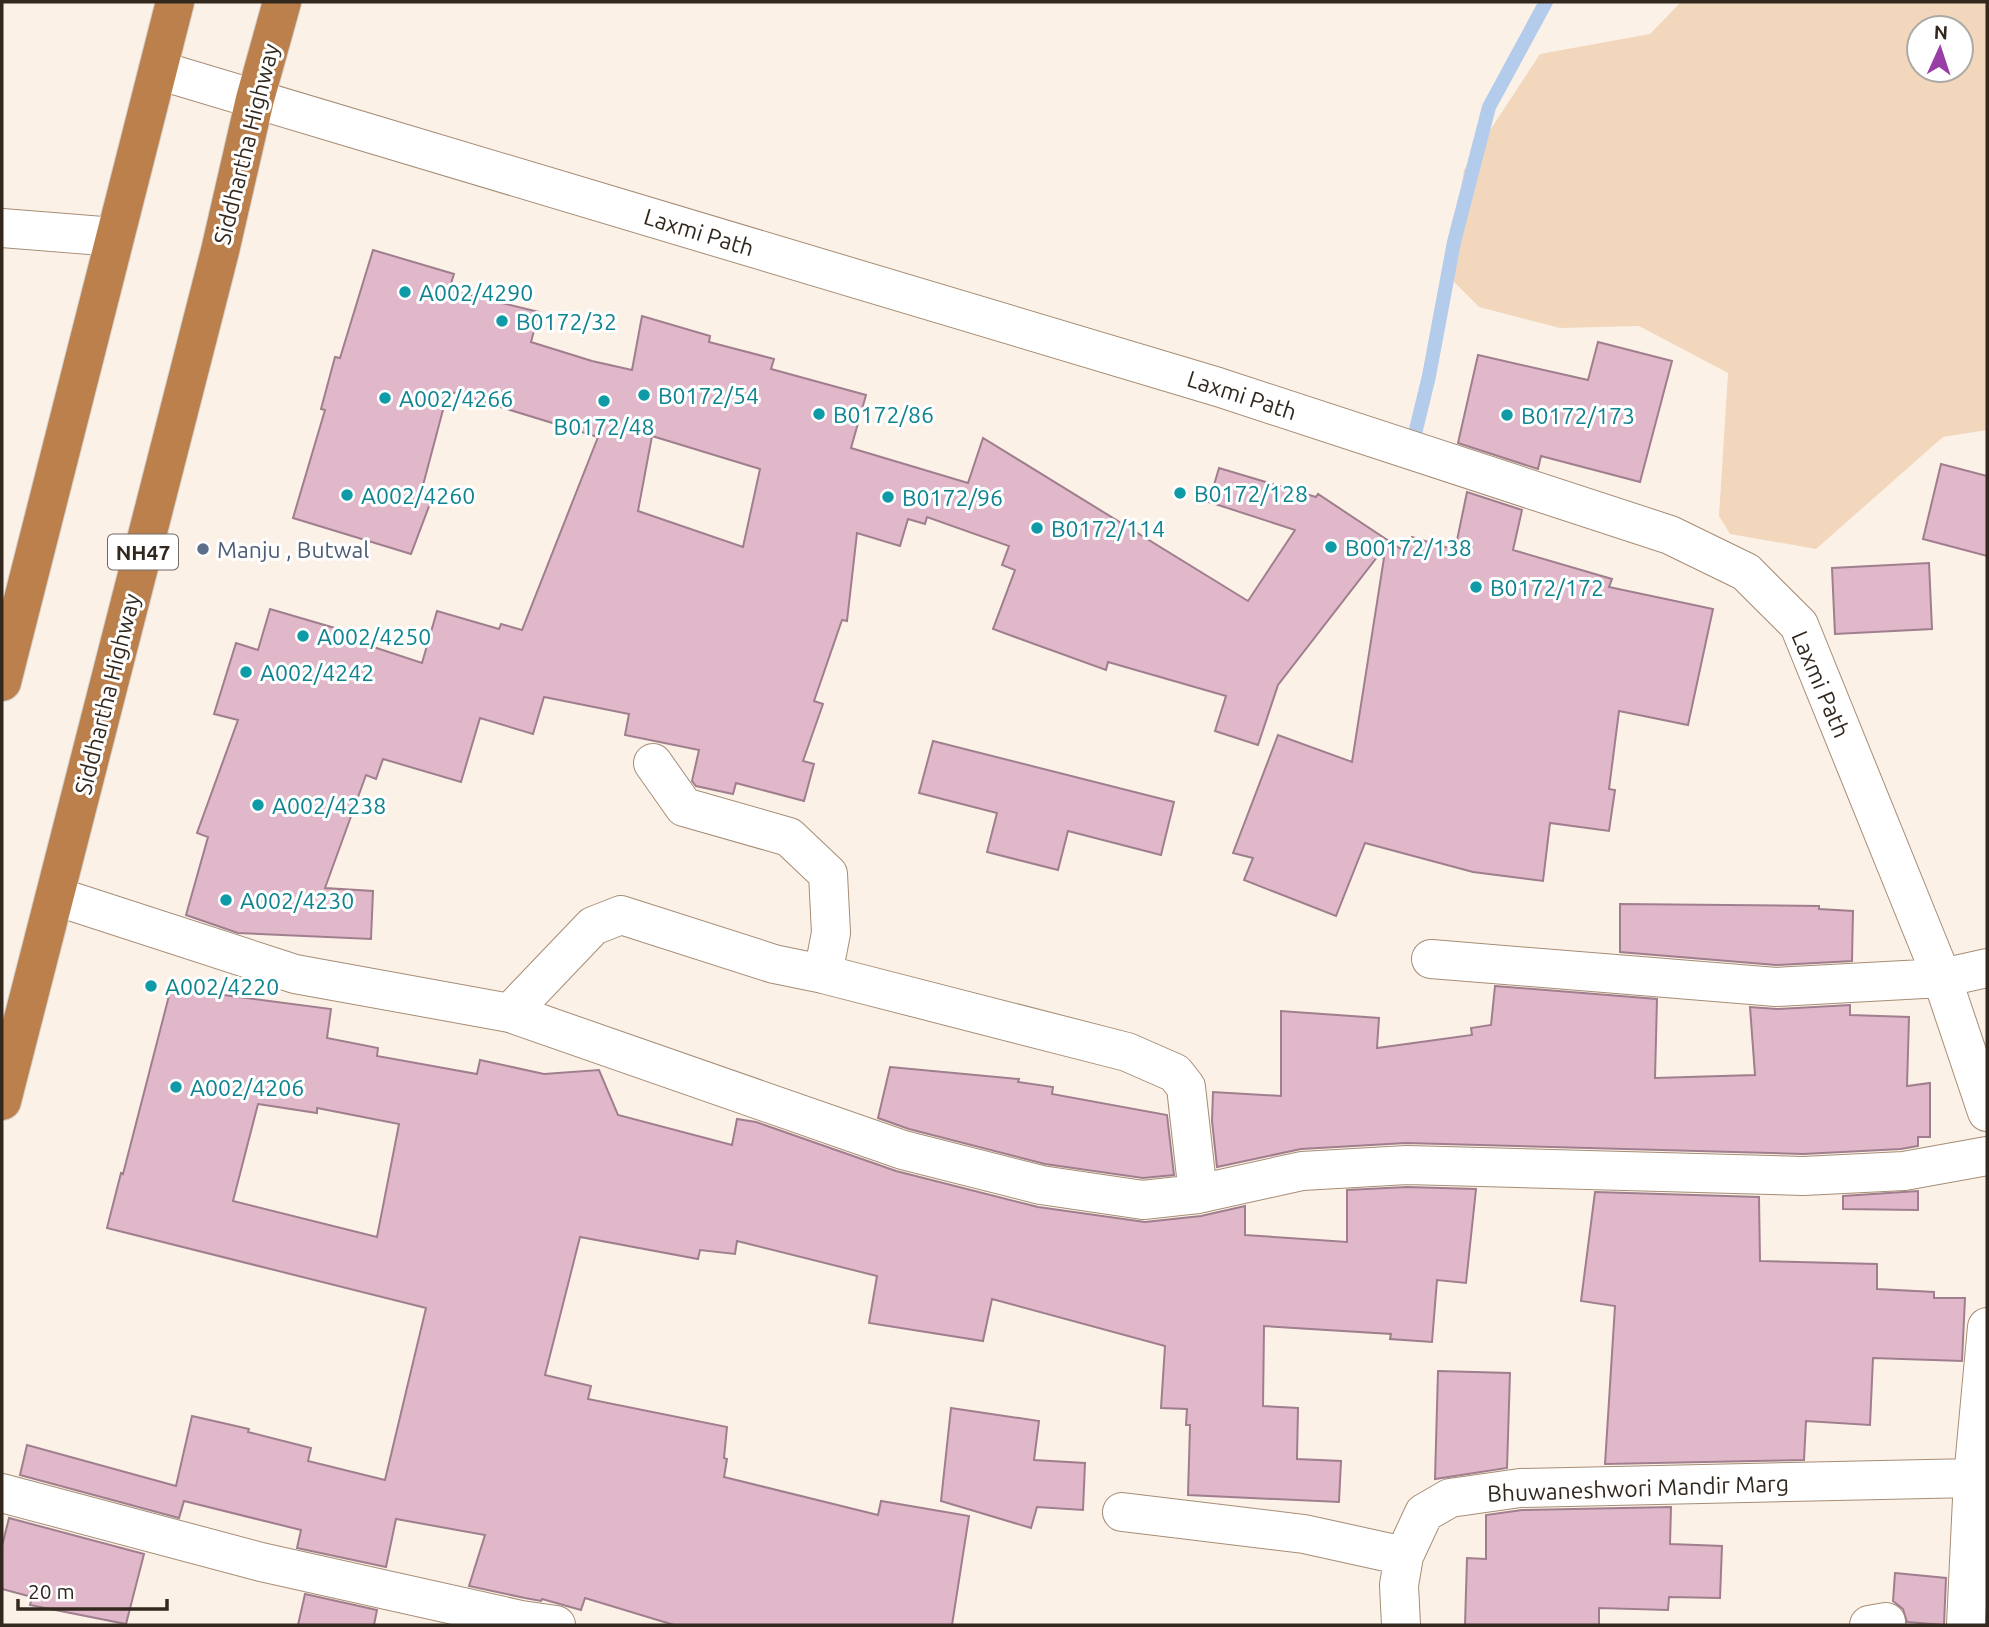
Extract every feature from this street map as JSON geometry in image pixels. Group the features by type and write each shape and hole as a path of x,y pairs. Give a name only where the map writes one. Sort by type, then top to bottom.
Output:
{"highway":[{"path":"2,682 175,2"},
{"name":"Siddhartha Highway","path":"2,1101 216,265 255,99 282,2"}],"street":[{"name":"Laxmi Path","path":"158,70 1218,387 1670,535 1745,572 1798,625 1941,978 1987,1112"},
{"path":"2,229 115,237"},
{"path":"653,763 684,807 789,837 828,874 831,933 823,974"},
{"path":"55,896 295,974 510,1013 915,1153 1041,1185 1143,1200 1198,1194 1302,1171 1407,1165 1803,1176 1903,1171 1987,1156"},
{"path":"510,1013 593,926 621,915 775,964 1127,1052 1175,1073 1186,1087 1198,1194"},
{"path":"1431,959 1776,987 1941,978 1987,968"},
{"path":"1966,1625 1973,1478 1987,1327"},
{"name":"Bhuwaneshwori Mandir Marg","path":"1401,1625 1399,1586 1404,1556 1424,1513 1450,1498 1520,1488 1973,1478"},
{"path":"2,1493 261,1562 521,1620 556,1625"},
{"path":"1122,1512 1304,1534 1404,1556"}],"shaded area":[{"path":"1681,2 1987,2 1987,430 1943,437 1816,549 1730,534 1719,516 1728,373 1639,326 1560,328 1479,307 1449,277 1464,170 1540,54 1650,34"}],"building":[{"path":"373,250 454,274 449,290 539,312 531,342 592,361 632,370 642,316 710,336 709,342 774,359 771,369 866,395 851,448 968,483 983,438 1248,601 1295,530 1209,502 1219,468 1316,497 1318,494 1407,553 1412,537 1455,550 1467,492 1522,510 1513,550 1612,579 1609,587 1713,609 1688,725 1619,711 1609,789 1615,790 1609,831 1550,823 1543,881 1473,872 1365,843 1336,916 1244,880 1253,858 1233,853 1278,735 1352,762 1384,558 1378,556 1278,685 1258,745 1215,731 1226,696 1108,662 1106,670 993,629 1015,570 1002,565 1009,546 927,517 925,524 908,519 900,546 857,533 847,621 842,620 814,701 823,704 803,761 814,764 804,801 736,783 733,794 696,786 692,781 699,750 625,735 629,714 544,697 533,734 480,718 461,782 383,759 376,779 366,775 325,888 373,891 371,939 238,933 186,915 208,837 197,833 238,720 214,714 236,643 258,650 270,609 345,631 343,637 422,663 437,611 499,629 501,624 522,630 598,437 448,391 422,489 434,493 411,554 293,518 325,410 321,409 335,357 340,358","holes":["652,436 760,469 743,547 638,511"]},
{"path":"1598,342 1672,361 1640,482 1541,456 1538,469 1458,443 1478,355 1588,380"},
{"path":"1941,464 1987,476 1987,556 1923,539"},
{"path":"1929,563 1932,629 1835,634 1832,568"},
{"path":"933,741 1174,802 1161,855 1068,831 1058,870 987,852 997,813 919,793"},
{"path":"1620,904 1819,906 1819,909 1853,911 1852,961 1776,965 1620,952"},
{"path":"1495,986 1657,999 1655,1078 1755,1075 1750,1007 1777,1009 1850,1005 1850,1015 1909,1017 1907,1086 1930,1083 1930,1137 1918,1137 1918,1146 1901,1149 1803,1154 1406,1143 1301,1149 1217,1167 1212,1121 1213,1092 1281,1096 1281,1011 1379,1018 1377,1048 1472,1035 1471,1028 1491,1025"},
{"path":"171,988 331,1009 327,1038 378,1048 377,1056 477,1074 480,1060 544,1074 599,1070 618,1115 732,1145 737,1119 756,1122 896,1171 1038,1207 1145,1222 1201,1216 1245,1206 1245,1235 1347,1242 1347,1190 1407,1187 1476,1189 1466,1283 1437,1280 1432,1342 1390,1339 1391,1334 1264,1326 1263,1406 1298,1408 1297,1459 1341,1461 1339,1502 1188,1495 1190,1425 1186,1425 1187,1409 1161,1408 1165,1346 992,1299 983,1341 869,1323 877,1276 737,1241 735,1254 700,1250 698,1259 580,1237 545,1375 591,1386 588,1399 727,1427 724,1477 878,1515 881,1501 969,1516 952,1625 674,1625 585,1598 581,1610 542,1599 541,1601 469,1586 485,1535 396,1519 386,1567 297,1548 301,1530 184,1501 179,1518 20,1475 27,1445 176,1486 192,1416 249,1429 248,1432 311,1448 308,1461 385,1480 426,1308 107,1228 121,1173 123,1174","holes":["258,1104 317,1113 317,1108 399,1124 377,1237 233,1201"]},
{"path":"890,1067 1019,1079 1018,1082 1053,1087 1052,1094 1167,1115 1174,1175 1143,1178 1045,1164 909,1129 878,1118"},
{"path":"1918,1191 1918,1210 1843,1209 1843,1196"},
{"path":"1595,1192 1759,1197 1760,1261 1877,1264 1877,1289 1934,1292 1934,1298 1965,1298 1962,1361 1873,1358 1870,1425 1806,1421 1804,1460 1605,1464 1615,1306 1581,1301"},
{"path":"1438,1371 1510,1373 1507,1468 1435,1479"},
{"path":"951,1408 1039,1421 1034,1460 1085,1463 1083,1510 1037,1507 1031,1528 941,1501"},
{"path":"1671,1507 1670,1544 1722,1546 1720,1598 1669,1597 1668,1610 1599,1608 1599,1625 1465,1625 1467,1558 1486,1559 1486,1515 1522,1510"},
{"path":"9,1518 144,1554 126,1624 30,1605 32,1597 2,1589 2,1546"},
{"path":"1895,1573 1946,1578 1944,1625 1907,1622 1903,1609 1893,1601"},
{"path":"305,1594 377,1610 374,1625 298,1625"}],"waterway":[{"path":"1413,442 1429,376 1454,242 1489,107 1546,2"}],"place":[{"name":"A002/4290","path":"405,292"},
{"name":"B0172/32","path":"502,321"},
{"name":"B0172/54","path":"644,395"},
{"name":"A002/4266","path":"385,398"},
{"name":"B0172/48","path":"604,401"},
{"name":"B0172/86","path":"819,414"},
{"name":"B0172/173","path":"1507,415"},
{"name":"B0172/128","path":"1180,493"},
{"name":"A002/4260","path":"347,495"},
{"name":"B0172/96","path":"888,497"},
{"name":"B0172/114","path":"1037,528"},
{"name":"B00172/138","path":"1331,547"},
{"name":"Manju , Butwal","path":"203,549"},
{"name":"B0172/172","path":"1476,587"},
{"name":"A002/4250","path":"303,636"},
{"name":"A002/4242","path":"246,672"},
{"name":"A002/4238","path":"258,805"},
{"name":"A002/4230","path":"226,900"},
{"name":"A002/4220","path":"151,986"},
{"name":"A002/4206","path":"176,1087"}]}
